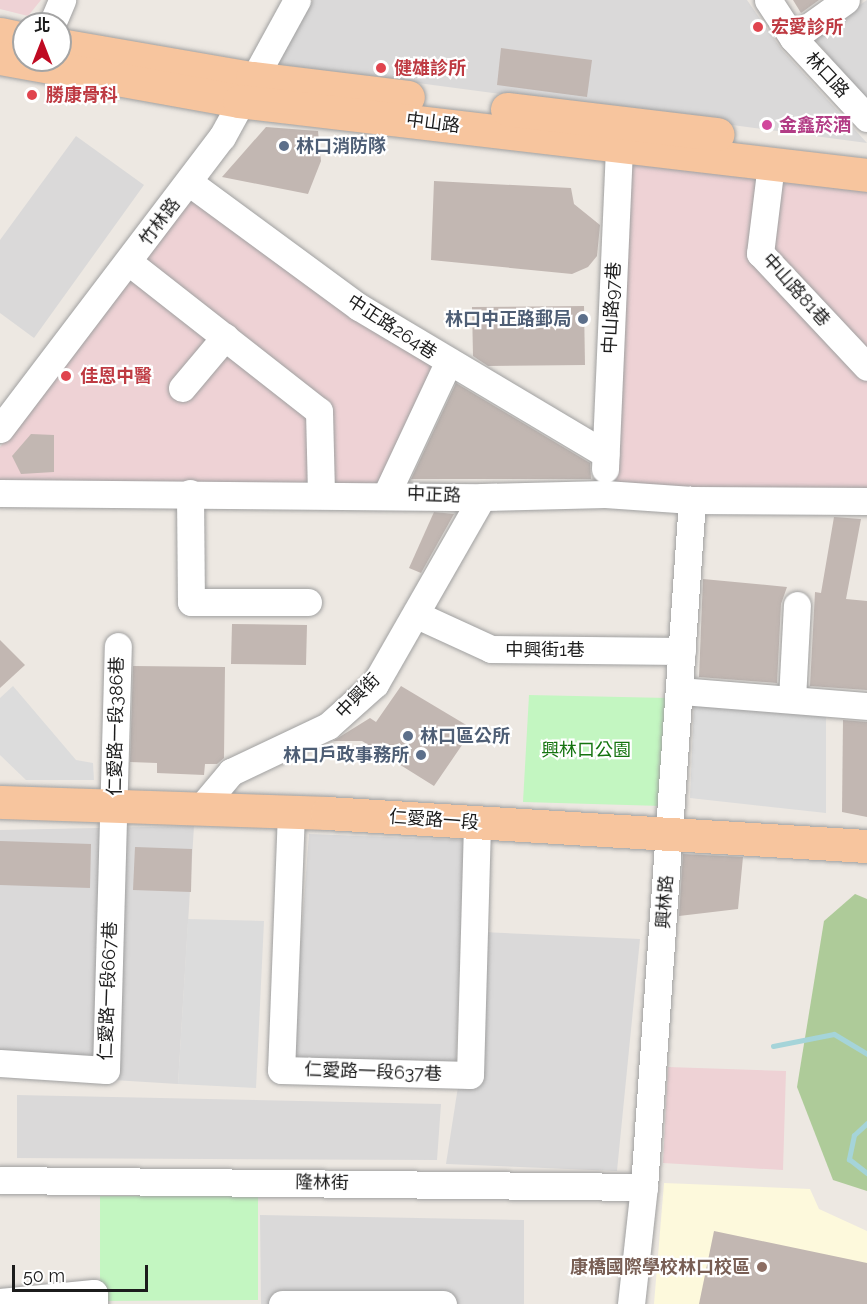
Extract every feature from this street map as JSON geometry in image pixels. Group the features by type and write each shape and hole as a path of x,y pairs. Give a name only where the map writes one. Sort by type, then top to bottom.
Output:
{"main road":[{"name":"中山路","path":"72,48 245,90"},
{"name":"中山路","path":"0,58 245,90 620,134 867,152"},
{"name":"中山路","path":"620,134 771,164 867,175"},
{"name":"仁愛路一段","path":"0,802 291,812 671,831 867,846"}],"street":[{"name":"竹林路","path":"0,429 130,262 222,137 245,90 297,0"},
{"name":"林口路","path":"768,0 793,38 867,118"},
{"path":"793,38 846,0"},
{"name":"中山路97巷","path":"605,494 620,134"},
{"name":"中山路81巷","path":"771,164 760,253 867,367"},
{"name":"中正路264巷","path":"190,183 358,307 448,363 606,454"},
{"path":"130,262 319,411 321,493"},
{"path":"182,388 225,337"},
{"path":"387,493 448,363"},
{"name":"中正路","path":"0,493 387,493 482,497 605,494 692,500 861,504"},
{"path":"190,493 191,602 308,602"},
{"name":"中興街","path":"199,810 231,772 328,726 375,684 417,615 482,497"},
{"name":"興林路","path":"631,1304 644,1187 671,831 692,500"},
{"path":"792,699 797,605"},
{"name":"中興街1巷","path":"417,615 491,649 682,651"},
{"name":"仁愛路一段386巷","path":"114,806 117,646"},
{"path":"680,691 867,706"},
{"name":"仁愛路一段667巷","path":"0,1064 106,1070 114,806"},
{"name":"仁愛路一段637巷","path":"291,812 281,1070 470,1075 477,823"},
{"name":"隆林街","path":"0,1180 644,1187"},
{"path":"0,1302 94,1293 94,1304"},
{"path":"282,1304 443,1304"}],"shaded area":[{"path":"0,0 41,0 31,12 12,12 0,9"},
{"path":"313,0 747,0 781,49 867,143 275,64"},
{"path":"867,0 867,103 813,36"},
{"path":"76,136 144,185 34,338 0,313 0,240"},
{"path":"630,162 867,186 867,497 615,484"},
{"path":"192,198 436,366 382,486 328,482 326,406 144,261"},
{"path":"134,273 311,413 313,484 0,482 0,447"},
{"path":"13,686 76,760 93,763 94,780 26,780 0,755 0,698"},
{"path":"694,703 826,712 826,813 690,798"},
{"path":"194,826 178,1084 0,1073 0,830"},
{"path":"309,834 464,840 456,1062 292,1061"},
{"path":"188,919 264,921 256,1088 178,1084"},
{"path":"482,932 640,939 617,1171 446,1164"},
{"path":"668,1067 786,1071 783,1170 663,1163"},
{"path":"17,1095 441,1104 437,1160 17,1158"},
{"name":"康橋國際學校林口校區","path":"664,1183 810,1189 819,1209 867,1231 867,1304 654,1304"},
{"path":"260,1215 524,1220 524,1304 261,1304"}],"green space":[{"name":"興林口公園","path":"529,695 668,698 662,806 523,802"},
{"path":"855,894 867,899 867,1191 833,1180 797,1087 824,921"},
{"path":"100,1196 258,1196 258,1300 100,1301"}],"building":[{"path":"793,0 819,0 801,13"},
{"path":"501,48 592,60 587,97 497,85"},
{"name":"林口消防隊","path":"266,127 318,131 321,161 308,194 222,177"},
{"path":"434,181 571,188 574,204 600,225 597,256 588,267 572,274 431,260"},
{"path":"584,306 585,365 488,366 473,356 472,307"},
{"path":"456,383 590,463 591,479 411,479"},
{"path":"31,434 54,435 54,472 21,474 12,456"},
{"path":"434,512 454,514 421,573 409,568"},
{"path":"834,517 861,519 846,599 867,601 867,690 810,686 815,592 821,593"},
{"path":"703,579 787,587 781,604 777,683 699,677"},
{"path":"232,624 307,625 306,665 231,664"},
{"path":"0,640 25,665 0,688"},
{"path":"133,666 225,667 224,758 217,764 205,764 204,775 157,773 157,763 130,762"},
{"name":"林口區公所","path":"401,686 473,729 434,786 362,741 333,741 370,718 376,722"},
{"path":"843,720 867,722 867,817 842,812"},
{"path":"0,841 91,844 90,888 0,885"},
{"path":"135,847 192,849 191,892 133,890"},
{"path":"683,854 743,857 738,909 679,916"},
{"path":"714,1231 867,1263 867,1304 699,1304"}],"waterway":[{"path":"773,1046 834,1034 867,1054"},
{"path":"867,1123 854,1135 849,1159 867,1173"}],"place":[{"name":"宏愛診所","path":"758,27"},
{"name":"健雄診所","path":"381,68"},
{"name":"勝康骨科","path":"32,95"},
{"name":"金鑫菸酒","path":"767,125"},
{"name":"林口消防隊","path":"284,146"},
{"name":"林口中正路郵局","path":"583,319"},
{"name":"佳恩中醫","path":"66,376"},
{"name":"林口區公所","path":"408,736"},
{"name":"林口戶政事務所","path":"421,755"},
{"name":"康橋國際學校林口校區","path":"762,1267"}]}
